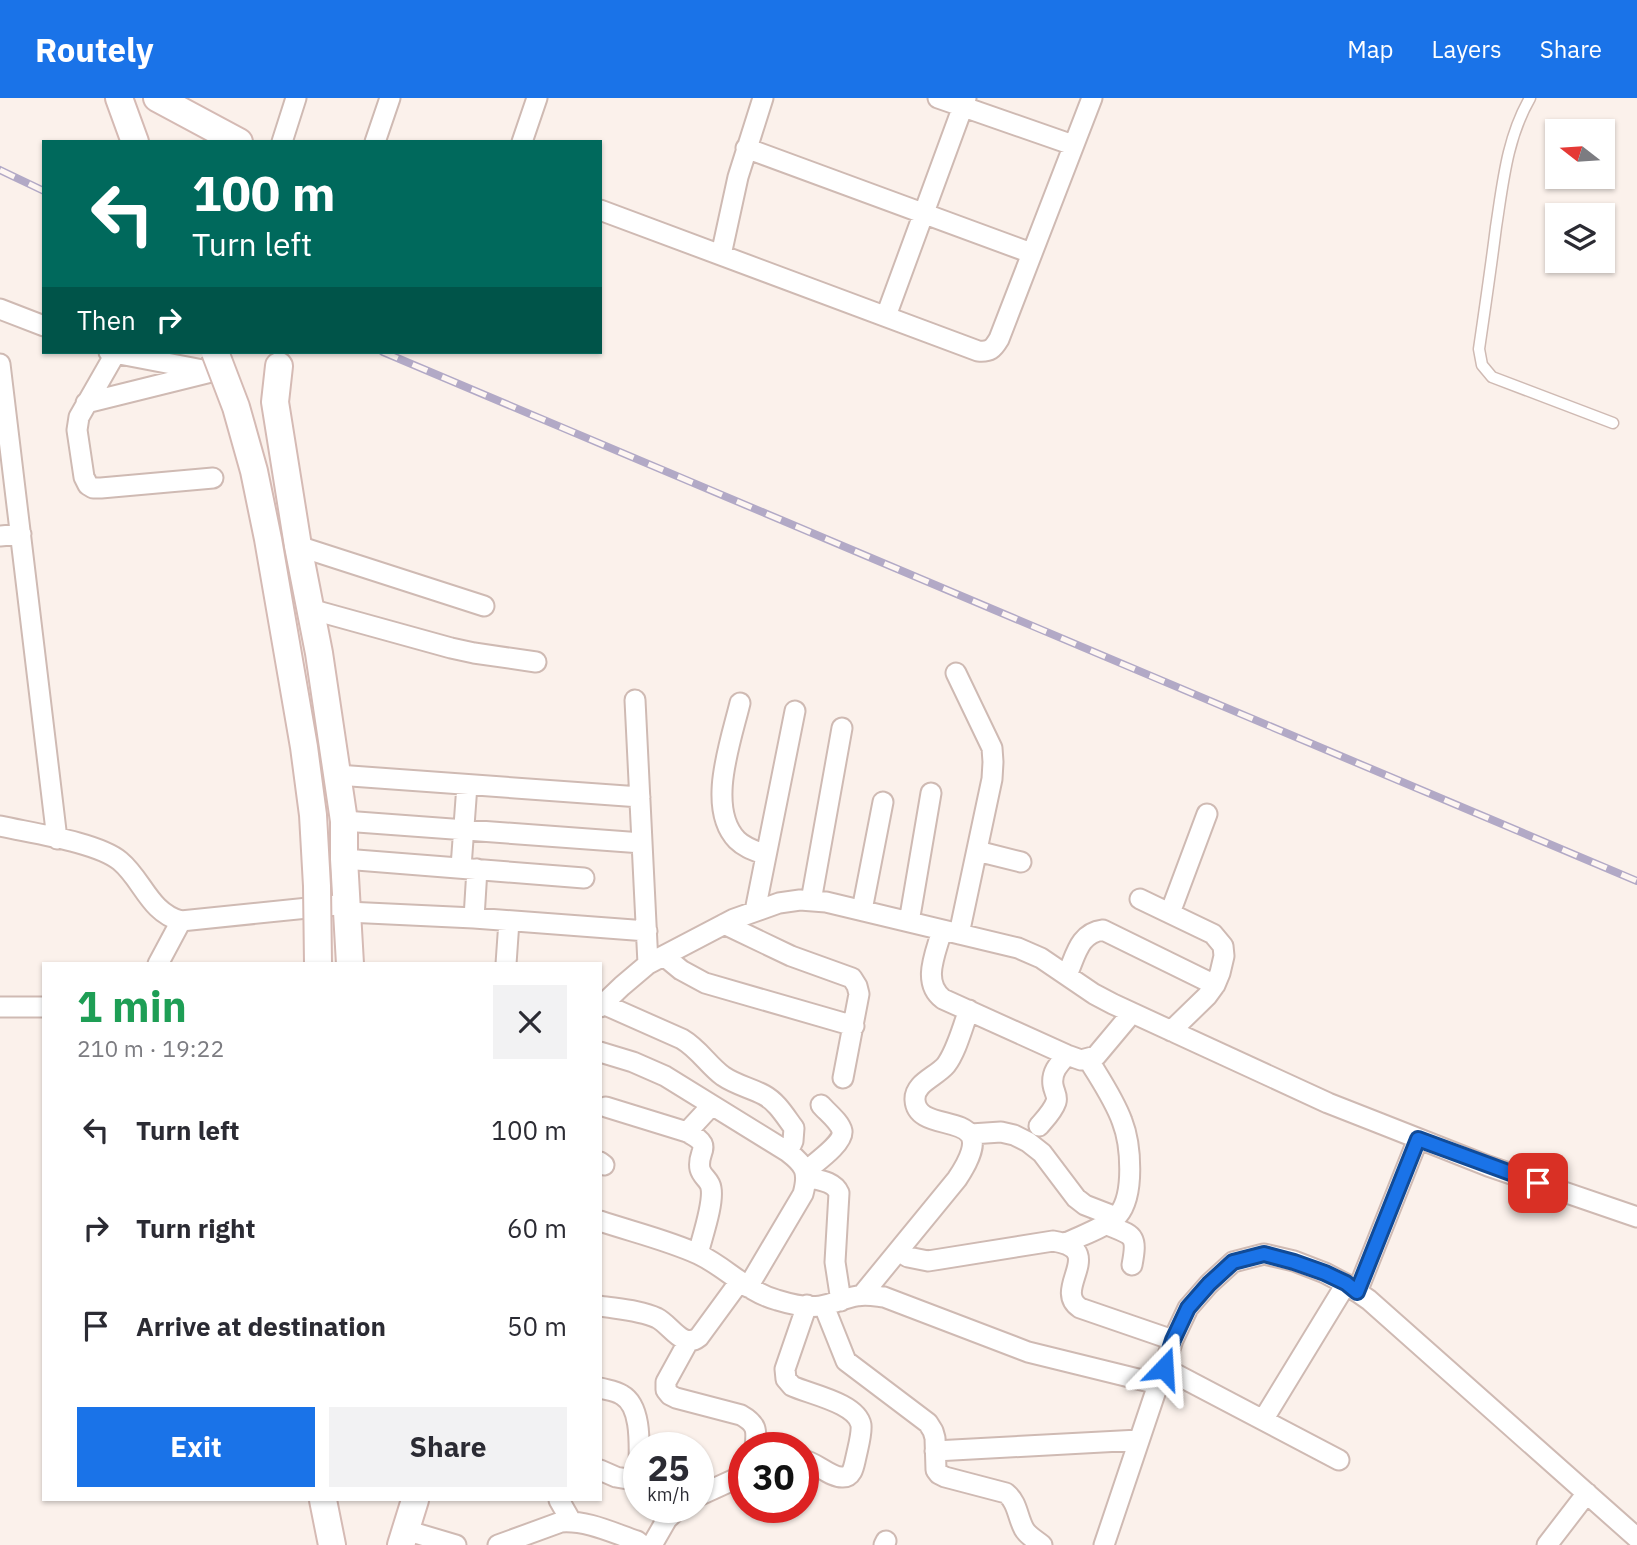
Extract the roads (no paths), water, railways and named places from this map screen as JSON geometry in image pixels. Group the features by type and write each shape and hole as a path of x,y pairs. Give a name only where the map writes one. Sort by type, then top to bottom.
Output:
{"street":[{"path":"119,98 134,140"},
{"path":"157,98 235,140"},
{"path":"283,140 296,98"},
{"path":"376,140 390,98"},
{"path":"523,140 537,98"},
{"path":"722,255 738,177 762,98"},
{"path":"938,98 964,102 1073,145"},
{"path":"602,211 978,351 987,352 994,348 999,339 1092,98"},
{"path":"886,316 964,102"},
{"path":"746,148 1031,253"},
{"path":"0,309 42,325"},
{"path":"111,354 79,417 77,430 84,477 88,485 93,488 213,478"},
{"path":"86,403 211,372 117,354"},
{"path":"216,354 236,407 254,471 304,747 313,815 318,962"},
{"path":"0,364 57,839"},
{"path":"279,366 275,402 298,546 319,653 344,821 350,962"},
{"path":"0,537 20,534"},
{"path":"298,546 484,606"},
{"path":"310,609 451,648 536,662"},
{"path":"956,673 992,748 992,779 977,851 951,932 931,974 935,993 943,999 1081,1060 1096,1056 1132,1013"},
{"path":"635,700 647,931 656,960"},
{"path":"740,703 724,772 724,814 737,840 766,855"},
{"path":"755,911 795,710"},
{"path":"811,901 842,727"},
{"path":"337,775 640,797"},
{"path":"467,785 464,829 474,918"},
{"path":"909,922 931,793"},
{"path":"862,910 883,802"},
{"path":"1170,913 1206,814"},
{"path":"344,821 642,843"},
{"path":"0,826 92,846 109,853 122,862 160,911 181,921 347,908 647,931"},
{"path":"977,851 1021,862"},
{"path":"344,859 584,878"},
{"path":"1140,899 1213,934 1223,946 1224,956 1215,985 1171,1031"},
{"path":"602,1004 656,960 724,924 779,903 800,900 826,902 1018,948 1041,958 1094,994 1328,1103 1488,1166 1637,1217"},
{"path":"159,962 181,921"},
{"path":"506,962 509,921"},
{"path":"724,924 791,956 852,978 859,994 843,1078"},
{"path":"1067,975 1087,935 1103,930 1215,985"},
{"path":"656,960 705,983 854,1026"},
{"path":"602,1005 682,1039 694,1046 715,1070 726,1078 773,1101 794,1128 793,1141 788,1152"},
{"path":"0,1007 42,1007"},
{"path":"862,1296 964,1168 974,1142 963,1128 925,1117 918,1112 915,1104 915,1095 920,1085 946,1065 952,1055 969,1010"},
{"path":"602,1053 658,1073 712,1105 788,1152 800,1161 806,1174 803,1194 744,1284 694,1342 683,1339 659,1319 602,1306"},
{"path":"1039,1126 1056,1104 1053,1081 1055,1069 1067,1055"},
{"path":"1066,1243 1110,1221 1121,1210 1129,1180 1127,1139 1122,1120 1088,1059"},
{"path":"687,1132 712,1105"},
{"path":"806,1174 839,1143 843,1134 841,1127 821,1105"},
{"path":"606,1107 687,1132 702,1143 704,1149 700,1171 710,1182 712,1190 698,1254"},
{"path":"971,1135 1001,1132 1014,1135 1042,1153 1076,1198 1131,1235 1135,1245 1132,1265"},
{"path":"1263,1420 1352,1288 1418,1139"},
{"path":"806,1174 831,1184 839,1193 835,1262 824,1304 785,1368 786,1379 792,1386 847,1407 859,1419 861,1426 854,1467 850,1475 845,1478 838,1477 819,1466"},
{"path":"602,1222 698,1254 764,1296 778,1301 824,1304 862,1296 884,1297 1028,1352 1161,1376 1263,1420 1339,1460"},
{"path":"898,1251 908,1257 928,1261 1053,1241 1066,1243 1075,1250 1079,1258 1079,1267 1070,1290 1074,1304 1173,1340"},
{"path":"1104,1545 1173,1340 1188,1308 1233,1262 1264,1254 1325,1273 1369,1300 1637,1538"},
{"path":"824,1304 846,1361 928,1423 935,1438 936,1470 939,1474 1006,1493 1012,1498 1025,1530 1042,1545"},
{"path":"688,1342 666,1382 666,1390 676,1398 741,1415 751,1420 755,1432"},
{"path":"602,1389 629,1400 635,1409 638,1432"},
{"path":"935,1451 1139,1440"},
{"path":"602,1471 623,1478"},
{"path":"1547,1545 1587,1493"},
{"path":"323,1501 332,1545"},
{"path":"415,1501 403,1537 456,1545"},
{"path":"560,1501 572,1521"},
{"path":"498,1545 561,1522 572,1521 637,1541 642,1545"},
{"path":"652,1545 665,1523"}],"lane":[{"path":"1530,98 1516,125 1504,174 1479,349 1482,365 1492,377 1613,423"}],"railway":[{"path":"0,170 42,190"},
{"path":"388,354 1637,881"}]}
